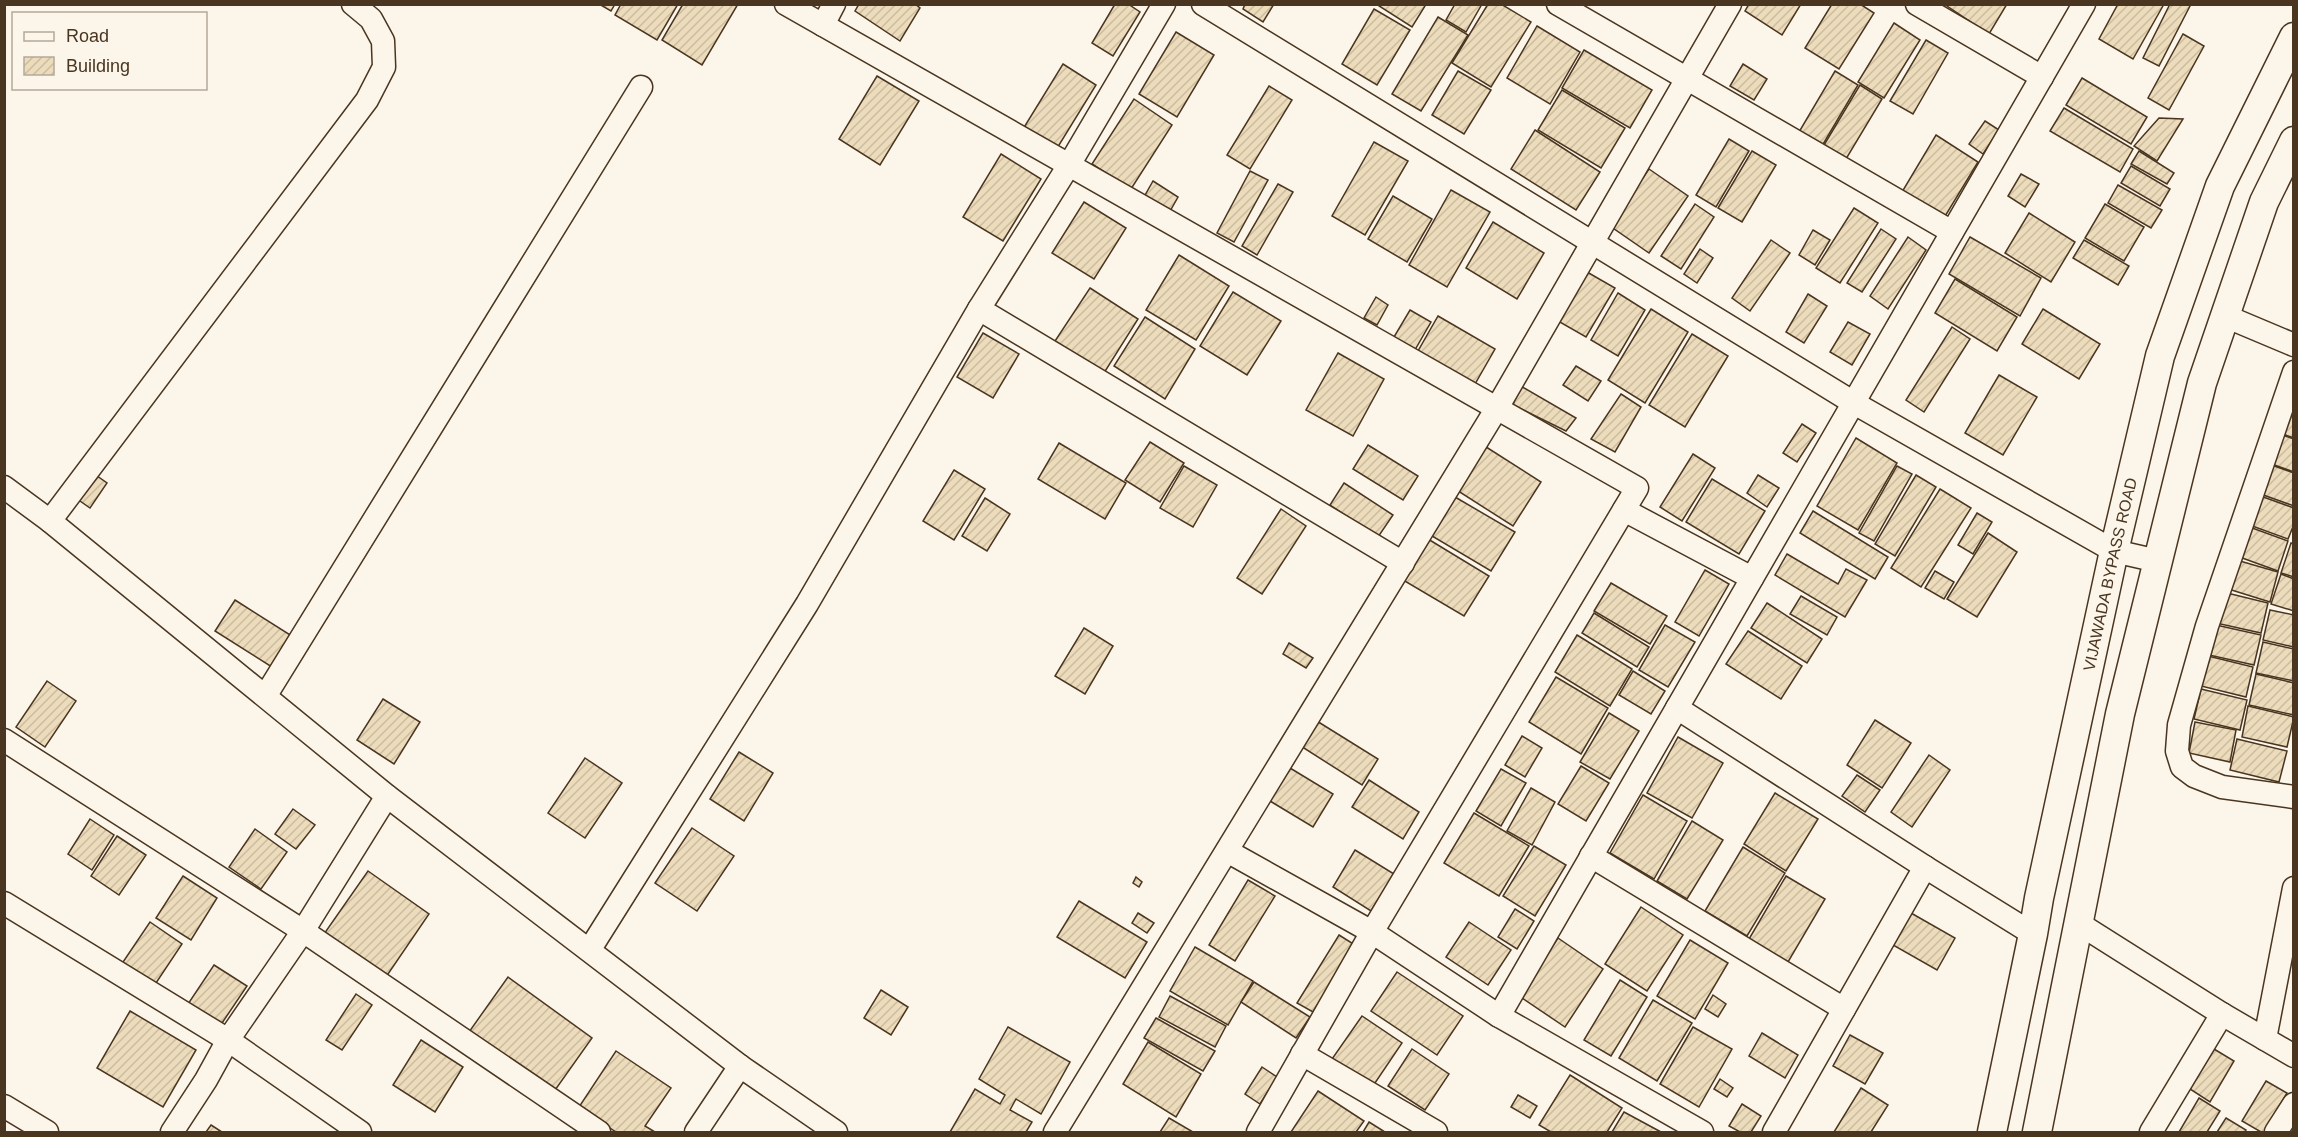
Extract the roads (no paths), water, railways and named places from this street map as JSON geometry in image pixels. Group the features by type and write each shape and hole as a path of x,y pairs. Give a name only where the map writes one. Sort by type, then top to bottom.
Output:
{"main road":[{"name":"VIJAWADA BYPASS ROAD","path":"1992,1132 2034,934 2039,898 2114,551 2160,356 2234,154 2294,37"},
{"path":"2037,1132 2120,714 2202,383 2264,202 2294,141"}],"street":[{"path":"50,521 367,100 384,68 383,41 371,19 352,4"},
{"path":"786,4 1637,488 1372,932 1258,1132"},
{"path":"823,25 834,4"},
{"path":"590,949 807,604 979,309 1069,165 1164,4"},
{"path":"1203,4 1854,402 2114,551 2158,561"},
{"path":"1558,4 1952,232"},
{"path":"1055,1132 1497,408 1730,4"},
{"path":"1917,4 2042,77"},
{"path":"1499,1016 2084,4"},
{"path":"266,695 641,87"},
{"path":"979,309 1403,563"},
{"path":"2225,316 2294,345"},
{"path":"2294,372 2207,626 2179,725 2177,751 2182,767 2194,776 2222,787 2294,797"},
{"path":"4,487 50,521 387,795 740,1066 836,1132"},
{"path":"1624,510 1752,578"},
{"path":"1677,708 2034,934"},
{"path":"4,740 303,931 599,1132"},
{"path":"172,1132 206,1080 228,1040 303,931 387,795"},
{"path":"1227,851 1372,932 1499,1016 1702,1132"},
{"path":"1591,856 1844,1009"},
{"path":"1774,1132 1925,867"},
{"path":"2265,1040 2294,888"},
{"path":"4,903 228,1040 360,1132"},
{"path":"2078,923 2222,1014 2294,1056"},
{"path":"2151,1132 2222,1014"},
{"path":"1302,1054 1436,1132"},
{"path":"696,1132 740,1066"},
{"path":"2276,1132 2294,1104"},
{"path":"4,1106 47,1132"}]}
